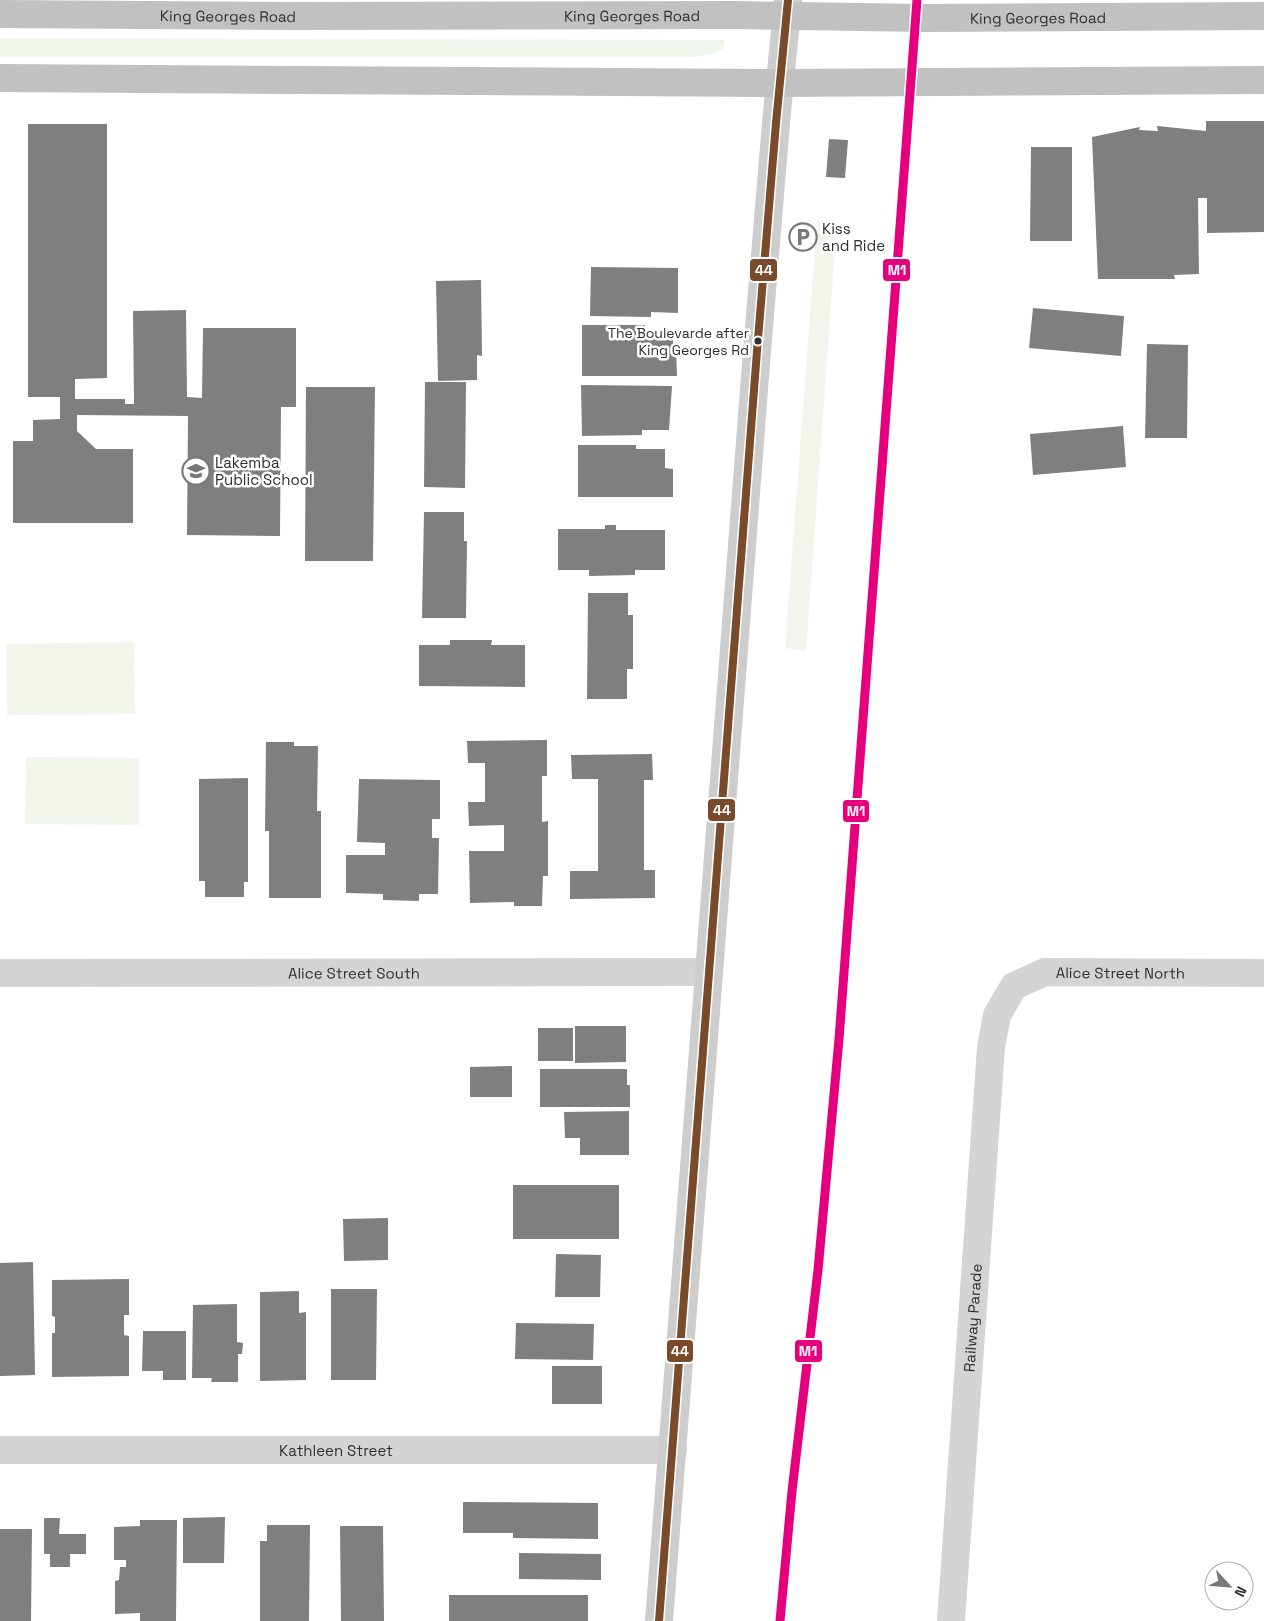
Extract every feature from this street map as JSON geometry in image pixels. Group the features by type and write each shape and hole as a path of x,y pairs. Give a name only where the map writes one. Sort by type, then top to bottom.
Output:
{"highway":[{"name":"King Georges Road","path":"0,14 298,16 736,15 787,8 839,16 922,18 1264,16"},
{"path":"0,78 780,83 836,81 1264,80"}],"street":[{"path":"659,1621 708,972 787,8"},
{"name":"Alice Street South","path":"0,973 708,972"},
{"name":"Alice Street North","path":"997,1015 1014,986 1045,972 1264,974"},
{"name":"Railway Parade","path":"951,1621 991,1047 997,1015"},
{"name":"Kathleen Street","path":"0,1450 673,1450"}],"shaded area":[{"path":"0,38 725,40 723,49 715,53 694,57 0,57"},
{"path":"817,221 837,222 806,651 785,648"},
{"path":"134,642 135,714 7,715 6,644"},
{"path":"26,757 139,758 139,825 25,824"}],"building":[{"path":"1206,121 1264,121 1264,232 1207,233 1207,198 1198,198 1199,274 1174,275 1175,279 1098,279 1092,137 1140,127 1139,130 1158,131 1157,126 1206,131"},
{"path":"28,124 107,124 107,378 75,379 75,399 125,399 125,404 134,404 133,311 186,310 187,397 202,398 203,328 296,328 296,407 281,407 280,536 187,535 188,416 77,415 77,431 96,449 133,449 133,523 13,523 13,441 33,441 33,420 60,419 60,397 28,397"},
{"path":"829,139 848,140 845,178 826,177"},
{"path":"1031,147 1072,147 1072,241 1030,241"},
{"path":"591,267 678,268 678,313 651,312 651,317 590,316"},
{"path":"481,280 482,356 477,355 477,380 438,381 436,281"},
{"path":"1033,308 1124,316 1121,356 1029,348"},
{"path":"582,325 645,325 645,330 673,330 673,349 676,349 677,376 582,376"},
{"path":"1147,344 1188,345 1187,438 1145,438"},
{"path":"425,382 466,382 465,488 424,487"},
{"path":"581,385 672,386 669,430 642,430 642,435 582,436"},
{"path":"306,387 375,387 373,561 305,561"},
{"path":"1123,426 1126,467 1033,475 1030,434"},
{"path":"578,445 636,445 636,449 665,449 665,468 673,469 673,497 578,497"},
{"path":"424,512 464,512 464,541 467,541 466,618 422,618"},
{"path":"605,525 616,525 616,530 665,530 665,570 635,570 635,575 589,576 589,570 558,570 558,529 605,529"},
{"path":"588,593 628,593 628,615 633,615 633,669 627,669 627,699 587,699"},
{"path":"450,640 492,640 491,645 525,645 525,687 419,686 419,645 450,645"},
{"path":"547,740 547,776 542,776 542,822 548,821 548,876 543,876 542,906 514,906 514,902 470,903 469,851 504,851 504,825 469,826 468,802 485,802 485,763 468,763 467,741"},
{"path":"266,742 294,742 294,746 318,746 317,811 321,811 321,898 269,898 269,831 265,831"},
{"path":"652,754 653,780 644,780 644,870 655,870 655,898 570,899 570,871 598,871 598,779 572,779 571,755"},
{"path":"248,778 248,882 244,882 244,897 205,897 205,881 199,881 199,779"},
{"path":"359,779 440,780 440,819 432,819 432,838 439,838 438,894 419,894 419,901 383,900 383,894 346,893 346,855 385,855 385,843 357,842"},
{"path":"575,1026 626,1026 626,1062 575,1063"},
{"path":"538,1028 573,1028 573,1061 538,1061"},
{"path":"512,1066 512,1097 470,1097 470,1067"},
{"path":"540,1069 627,1069 627,1085 630,1085 630,1107 540,1107"},
{"path":"629,1111 629,1155 580,1155 580,1138 565,1138 564,1112"},
{"path":"513,1185 619,1185 619,1239 513,1239"},
{"path":"388,1218 388,1260 344,1261 343,1219"},
{"path":"556,1254 601,1255 600,1297 555,1297"},
{"path":"33,1262 35,1375 0,1376 0,1263"},
{"path":"129,1279 129,1315 124,1315 124,1335 129,1336 129,1376 52,1377 52,1333 55,1333 55,1317 52,1316 52,1280"},
{"path":"331,1289 377,1289 376,1380 331,1380"},
{"path":"299,1291 299,1313 306,1312 306,1380 260,1381 260,1292"},
{"path":"237,1304 237,1342 243,1343 242,1354 238,1354 238,1382 211,1382 212,1378 192,1378 193,1305"},
{"path":"516,1323 594,1324 593,1360 515,1359"},
{"path":"143,1331 186,1331 186,1380 163,1380 163,1371 142,1371"},
{"path":"552,1366 602,1366 602,1404 552,1404"},
{"path":"463,1502 598,1503 598,1539 513,1538 513,1533 463,1533"},
{"path":"225,1517 224,1563 183,1563 183,1518"},
{"path":"44,1518 60,1518 59,1534 86,1534 86,1554 70,1554 70,1567 50,1567 50,1554 44,1554"},
{"path":"140,1520 177,1520 176,1621 140,1621 140,1613 115,1614 115,1581 119,1580 120,1567 126,1567 126,1560 114,1560 114,1527 140,1526"},
{"path":"267,1525 310,1525 309,1621 260,1621 260,1541 267,1541"},
{"path":"340,1526 383,1526 384,1621 341,1621"},
{"path":"0,1529 32,1529 31,1621 0,1621"},
{"path":"519,1553 601,1554 601,1580 519,1579"},
{"path":"449,1595 588,1595 588,1621 449,1621"}],"transit line":[{"name":"44","path":"659,1621 757,351 788,0"},
{"name":"M1","path":"780,1621 792,1491 818,1270 839,1039 917,0"}],"place":[{"name":"Kiss and Ride","path":"803,237"},
{"name":"The Boulevarde after King Georges Rd","path":"758,341"},
{"name":"Lakemba Public School","path":"196,471"}]}
